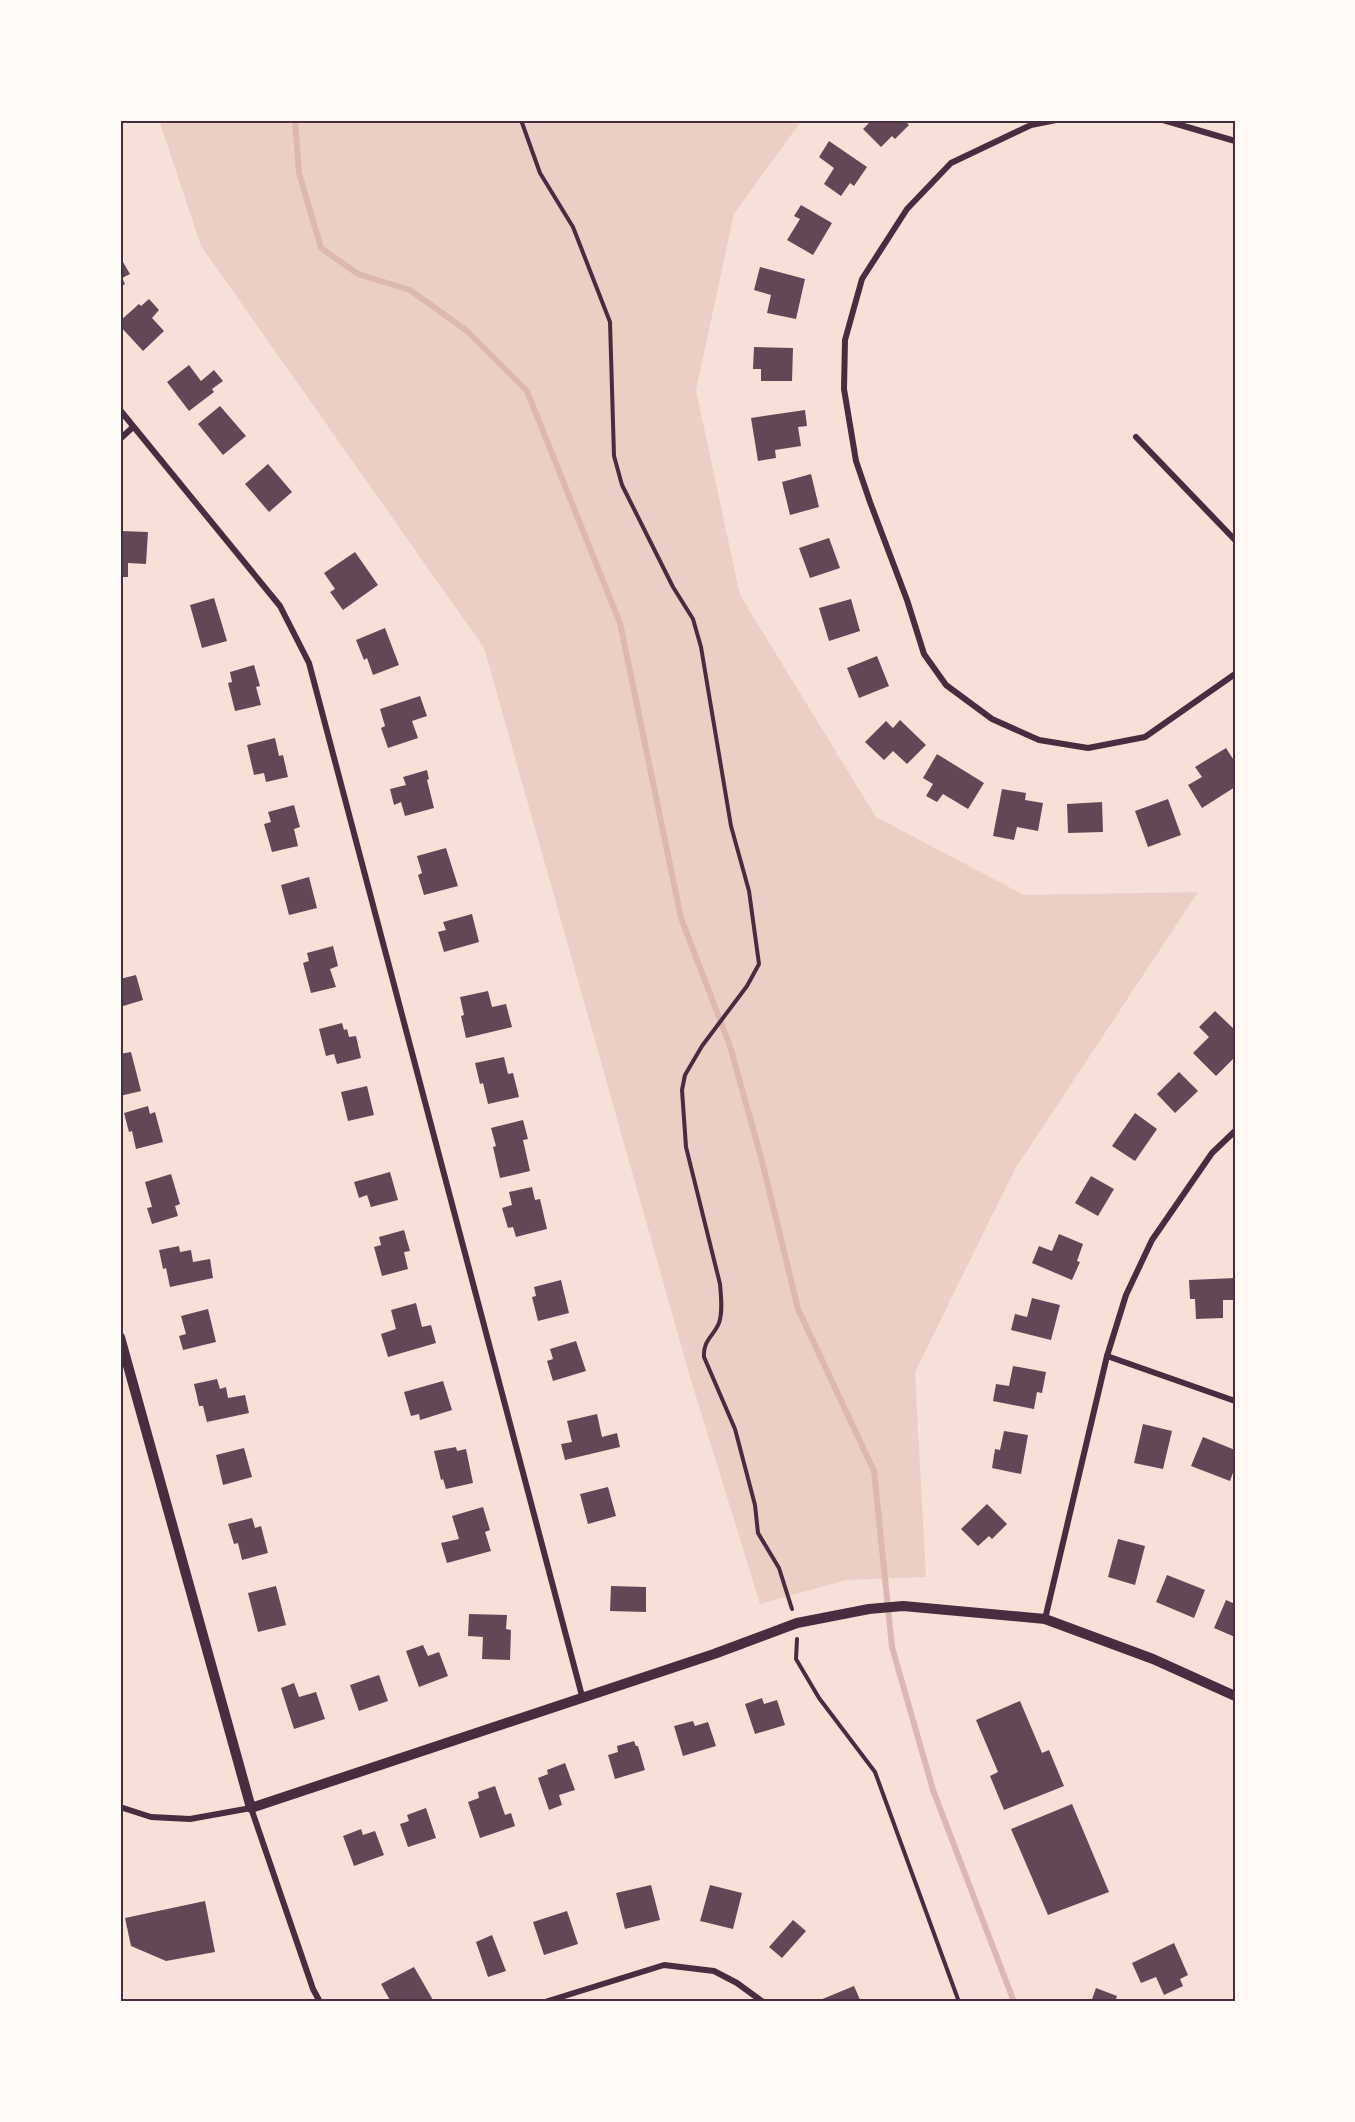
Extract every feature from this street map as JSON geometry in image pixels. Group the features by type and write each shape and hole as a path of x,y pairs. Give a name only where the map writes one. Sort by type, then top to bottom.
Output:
{"street":[{"path":"1056,120 1031,126 951,163 907,209 862,279 845,340 844,389 856,461 908,600 924,654 946,685 993,719 1039,740 1088,748 1144,737 1235,674"},
{"path":"1164,120 1235,141"},
{"path":"120,410 280,606 309,663 582,1696"},
{"path":"120,439 133,427"},
{"path":"1136,437 1235,540"},
{"path":"1046,1619 1107,1356 1126,1295 1152,1240 1212,1153 1235,1131"},
{"path":"120,1337 251,1808 313,1989 320,2002"},
{"path":"1107,1356 1235,1401"},
{"path":"120,1808 151,1817 190,1819 251,1808 582,1696 714,1654 797,1623 869,1609 903,1606 1046,1619 1153,1659 1235,1696"},
{"path":"545,2002 664,1965 714,1971 737,1983 763,2002"}],"path":[{"path":"521,120 540,173 581,244 610,322 614,456 622,485 668,578 693,619 701,647 731,826 748,891 759,964 747,986 711,1034 685,1075 682,1090 686,1147 720,1284 719,1322 704,1348 704,1357 735,1429 755,1505 758,1533 779,1568 797,1623 796,1659 819,1698 875,1772 959,2002"}],"shaded area":[{"path":"159,120 802,120 734,214 696,390 740,595 876,817 1024,895 1198,892 1015,1169 915,1372 926,1577 846,1580 760,1604 690,1377 484,648 201,246"}],"building":[{"path":"872,120 904,120 909,125 895,139 892,136 881,147 863,129"},
{"path":"829,141 867,167 854,186 850,183 841,196 824,184 834,168 819,157"},
{"path":"801,205 832,223 813,255 787,240 800,219 794,216"},
{"path":"123,262 130,274 122,278 125,284 120,287 120,264"},
{"path":"760,267 805,279 796,319 767,313 771,295 754,290"},
{"path":"149,299 159,310 152,318 164,331 143,351 120,326 120,321 139,304 141,306"},
{"path":"754,347 793,348 792,381 761,381 761,369 753,369"},
{"path":"189,365 201,381 214,370 223,381 212,389 214,392 189,411 167,382"},
{"path":"220,406 246,436 223,455 198,424"},
{"path":"805,410 807,426 798,427 801,446 775,450 776,458 758,461 751,418"},
{"path":"268,464 292,492 269,512 245,484"},
{"path":"811,474 819,507 790,515 782,482"},
{"path":"120,531 148,532 146,564 128,563 128,577 120,577"},
{"path":"829,538 840,568 810,578 799,548"},
{"path":"355,552 378,585 343,610 330,592 335,589 324,573"},
{"path":"214,598 227,641 202,648 190,605"},
{"path":"851,599 860,631 829,641 819,608"},
{"path":"385,628 399,665 373,675 367,658 364,660 356,640"},
{"path":"877,656 889,686 859,698 847,668"},
{"path":"254,665 260,686 256,687 261,705 235,711 228,683 232,682 230,672"},
{"path":"420,696 427,716 412,721 418,738 388,748 381,728 385,726 380,709"},
{"path":"900,720 926,745 907,764 893,751 884,760 865,742 886,721 893,728"},
{"path":"275,738 279,756 283,755 288,777 266,782 264,773 254,775 247,745"},
{"path":"1226,748 1235,762 1235,787 1202,808 1188,785 1202,777 1195,767"},
{"path":"937,754 984,783 968,809 943,794 937,802 926,796 933,784 923,778"},
{"path":"427,770 429,779 427,780 434,808 405,816 401,802 394,805 390,789 406,785 403,777"},
{"path":"1002,789 1026,793 1025,800 1043,803 1038,831 1017,827 1014,840 993,836"},
{"path":"1168,799 1181,835 1148,847 1135,811"},
{"path":"1102,802 1103,832 1068,833 1067,804"},
{"path":"294,805 300,827 294,829 298,846 272,852 264,824 271,822 268,812"},
{"path":"446,848 458,886 424,895 418,875 422,873 417,856"},
{"path":"309,877 317,908 289,915 281,885"},
{"path":"472,914 479,942 444,952 438,932 446,930 443,922"},
{"path":"333,946 338,966 330,969 336,987 311,993 303,963 309,961 307,953"},
{"path":"136,975 143,1000 120,1007 120,979"},
{"path":"488,991 492,1007 506,1004 512,1027 466,1038 460,997"},
{"path":"1215,1011 1235,1030 1235,1057 1216,1076 1193,1053 1209,1037 1199,1027"},
{"path":"342,1023 349,1037 356,1036 361,1058 337,1064 334,1054 326,1056 319,1029"},
{"path":"131,1052 141,1091 120,1096 120,1054"},
{"path":"504,1057 508,1074 513,1073 519,1097 488,1104 475,1063"},
{"path":"1179,1072 1198,1091 1175,1113 1157,1094"},
{"path":"367,1086 374,1115 348,1121 341,1092"},
{"path":"148,1106 150,1114 155,1112 163,1142 136,1149 132,1131 129,1132 124,1113"},
{"path":"1135,1113 1157,1129 1135,1161 1112,1146"},
{"path":"523,1120 528,1139 523,1140 530,1171 500,1178 491,1128"},
{"path":"390,1172 398,1200 371,1207 367,1195 359,1198 354,1182"},
{"path":"171,1174 180,1204 175,1206 178,1216 152,1224 147,1208 152,1207 145,1182"},
{"path":"1091,1176 1114,1189 1098,1216 1075,1203"},
{"path":"532,1187 535,1200 540,1199 547,1229 516,1237 513,1227 508,1228 502,1208 512,1205 509,1192"},
{"path":"404,1230 410,1251 404,1252 408,1269 382,1276 374,1247 381,1245 379,1237"},
{"path":"1059,1234 1083,1244 1077,1261 1080,1262 1072,1280 1032,1263 1039,1246 1052,1251"},
{"path":"179,1246 180,1252 191,1250 193,1262 210,1259 213,1278 170,1287 159,1250"},
{"path":"1235,1278 1235,1300 1223,1300 1223,1318 1196,1319 1195,1299 1190,1299 1189,1280"},
{"path":"561,1280 569,1313 538,1321 532,1297 536,1296 534,1287"},
{"path":"1032,1298 1060,1305 1051,1340 1011,1330 1015,1314 1027,1317"},
{"path":"416,1303 422,1327 431,1325 436,1343 388,1357 381,1334 396,1329 391,1310"},
{"path":"208,1309 216,1342 183,1350 179,1336 186,1334 181,1316"},
{"path":"576,1341 586,1371 553,1381 547,1361 553,1359 550,1349"},
{"path":"1013,1366 1046,1372 1042,1393 1037,1392 1034,1409 993,1401 996,1384 1009,1386"},
{"path":"217,1379 220,1389 226,1387 228,1398 245,1395 249,1413 207,1422 203,1406 199,1406 194,1384"},
{"path":"443,1381 452,1410 420,1420 419,1414 411,1416 404,1392"},
{"path":"597,1414 602,1437 617,1433 620,1447 565,1460 561,1444 572,1442 567,1421"},
{"path":"1143,1424 1172,1431 1163,1469 1134,1463"},
{"path":"1004,1431 1028,1435 1021,1474 992,1468 995,1449 1000,1450"},
{"path":"1203,1437 1235,1450 1235,1467 1230,1481 1191,1466"},
{"path":"456,1447 457,1451 466,1449 473,1483 446,1489 443,1479 441,1480 434,1451"},
{"path":"244,1448 252,1477 223,1485 216,1455"},
{"path":"608,1487 616,1516 588,1524 580,1494"},
{"path":"987,1504 1007,1524 992,1539 989,1536 978,1546 961,1529"},
{"path":"483,1507 490,1530 485,1532 491,1551 447,1563 441,1543 459,1539 452,1516"},
{"path":"252,1518 255,1528 261,1526 268,1553 242,1560 238,1543 234,1544 228,1524"},
{"path":"1118,1539 1145,1546 1135,1585 1108,1577"},
{"path":"1167,1575 1205,1590 1194,1618 1156,1602"},
{"path":"276,1586 286,1625 258,1632 248,1593"},
{"path":"611,1586 646,1587 646,1612 610,1611"},
{"path":"1226,1600 1235,1604 1235,1637 1214,1628"},
{"path":"469,1614 507,1615 506,1629 511,1630 510,1660 482,1659 483,1637 468,1636"},
{"path":"423,1645 428,1656 439,1652 448,1676 419,1687 406,1651"},
{"path":"379,1675 388,1701 359,1711 350,1685"},
{"path":"294,1683 299,1697 316,1692 325,1719 294,1729 281,1688"},
{"path":"762,1698 764,1704 777,1700 785,1725 755,1734 745,1704"},
{"path":"1020,1701 1042,1753 1049,1750 1064,1786 1004,1810 990,1776 998,1772 976,1720"},
{"path":"693,1721 695,1726 708,1722 716,1746 683,1756 674,1726"},
{"path":"634,1741 638,1746 645,1770 615,1779 608,1755 618,1752 617,1746"},
{"path":"565,1763 575,1790 559,1795 562,1805 549,1810 538,1778 548,1774 547,1770"},
{"path":"495,1786 505,1815 511,1813 515,1826 480,1838 468,1802 479,1798 478,1792"},
{"path":"1072,1804 1109,1892 1048,1915 1011,1829"},
{"path":"426,1808 436,1838 408,1847 400,1824 409,1821 407,1815"},
{"path":"361,1829 363,1835 375,1831 384,1855 354,1866 343,1836"},
{"path":"651,1885 660,1920 625,1929 616,1893"},
{"path":"710,1885 742,1893 733,1929 700,1921"},
{"path":"205,1901 215,1952 166,1961 131,1946 125,1918"},
{"path":"567,1911 578,1944 544,1955 533,1922"},
{"path":"793,1920 806,1931 782,1958 769,1947"},
{"path":"492,1935 506,1971 488,1977 476,1942"},
{"path":"1174,1943 1188,1975 1180,1979 1183,1986 1164,1995 1156,1977 1141,1983 1132,1963"},
{"path":"414,1967 433,2000 429,2002 391,2002 381,1984"},
{"path":"854,1986 861,2002 821,2002 820,2000"},
{"path":"1096,1988 1117,1996 1115,2002 1091,2002"}],"waterway":[{"path":"295,120 299,173 321,248 358,274 410,290 467,331 527,391 620,623 681,918 730,1046 762,1161 798,1309 874,1471 892,1647 933,1790 1014,2002"}]}
